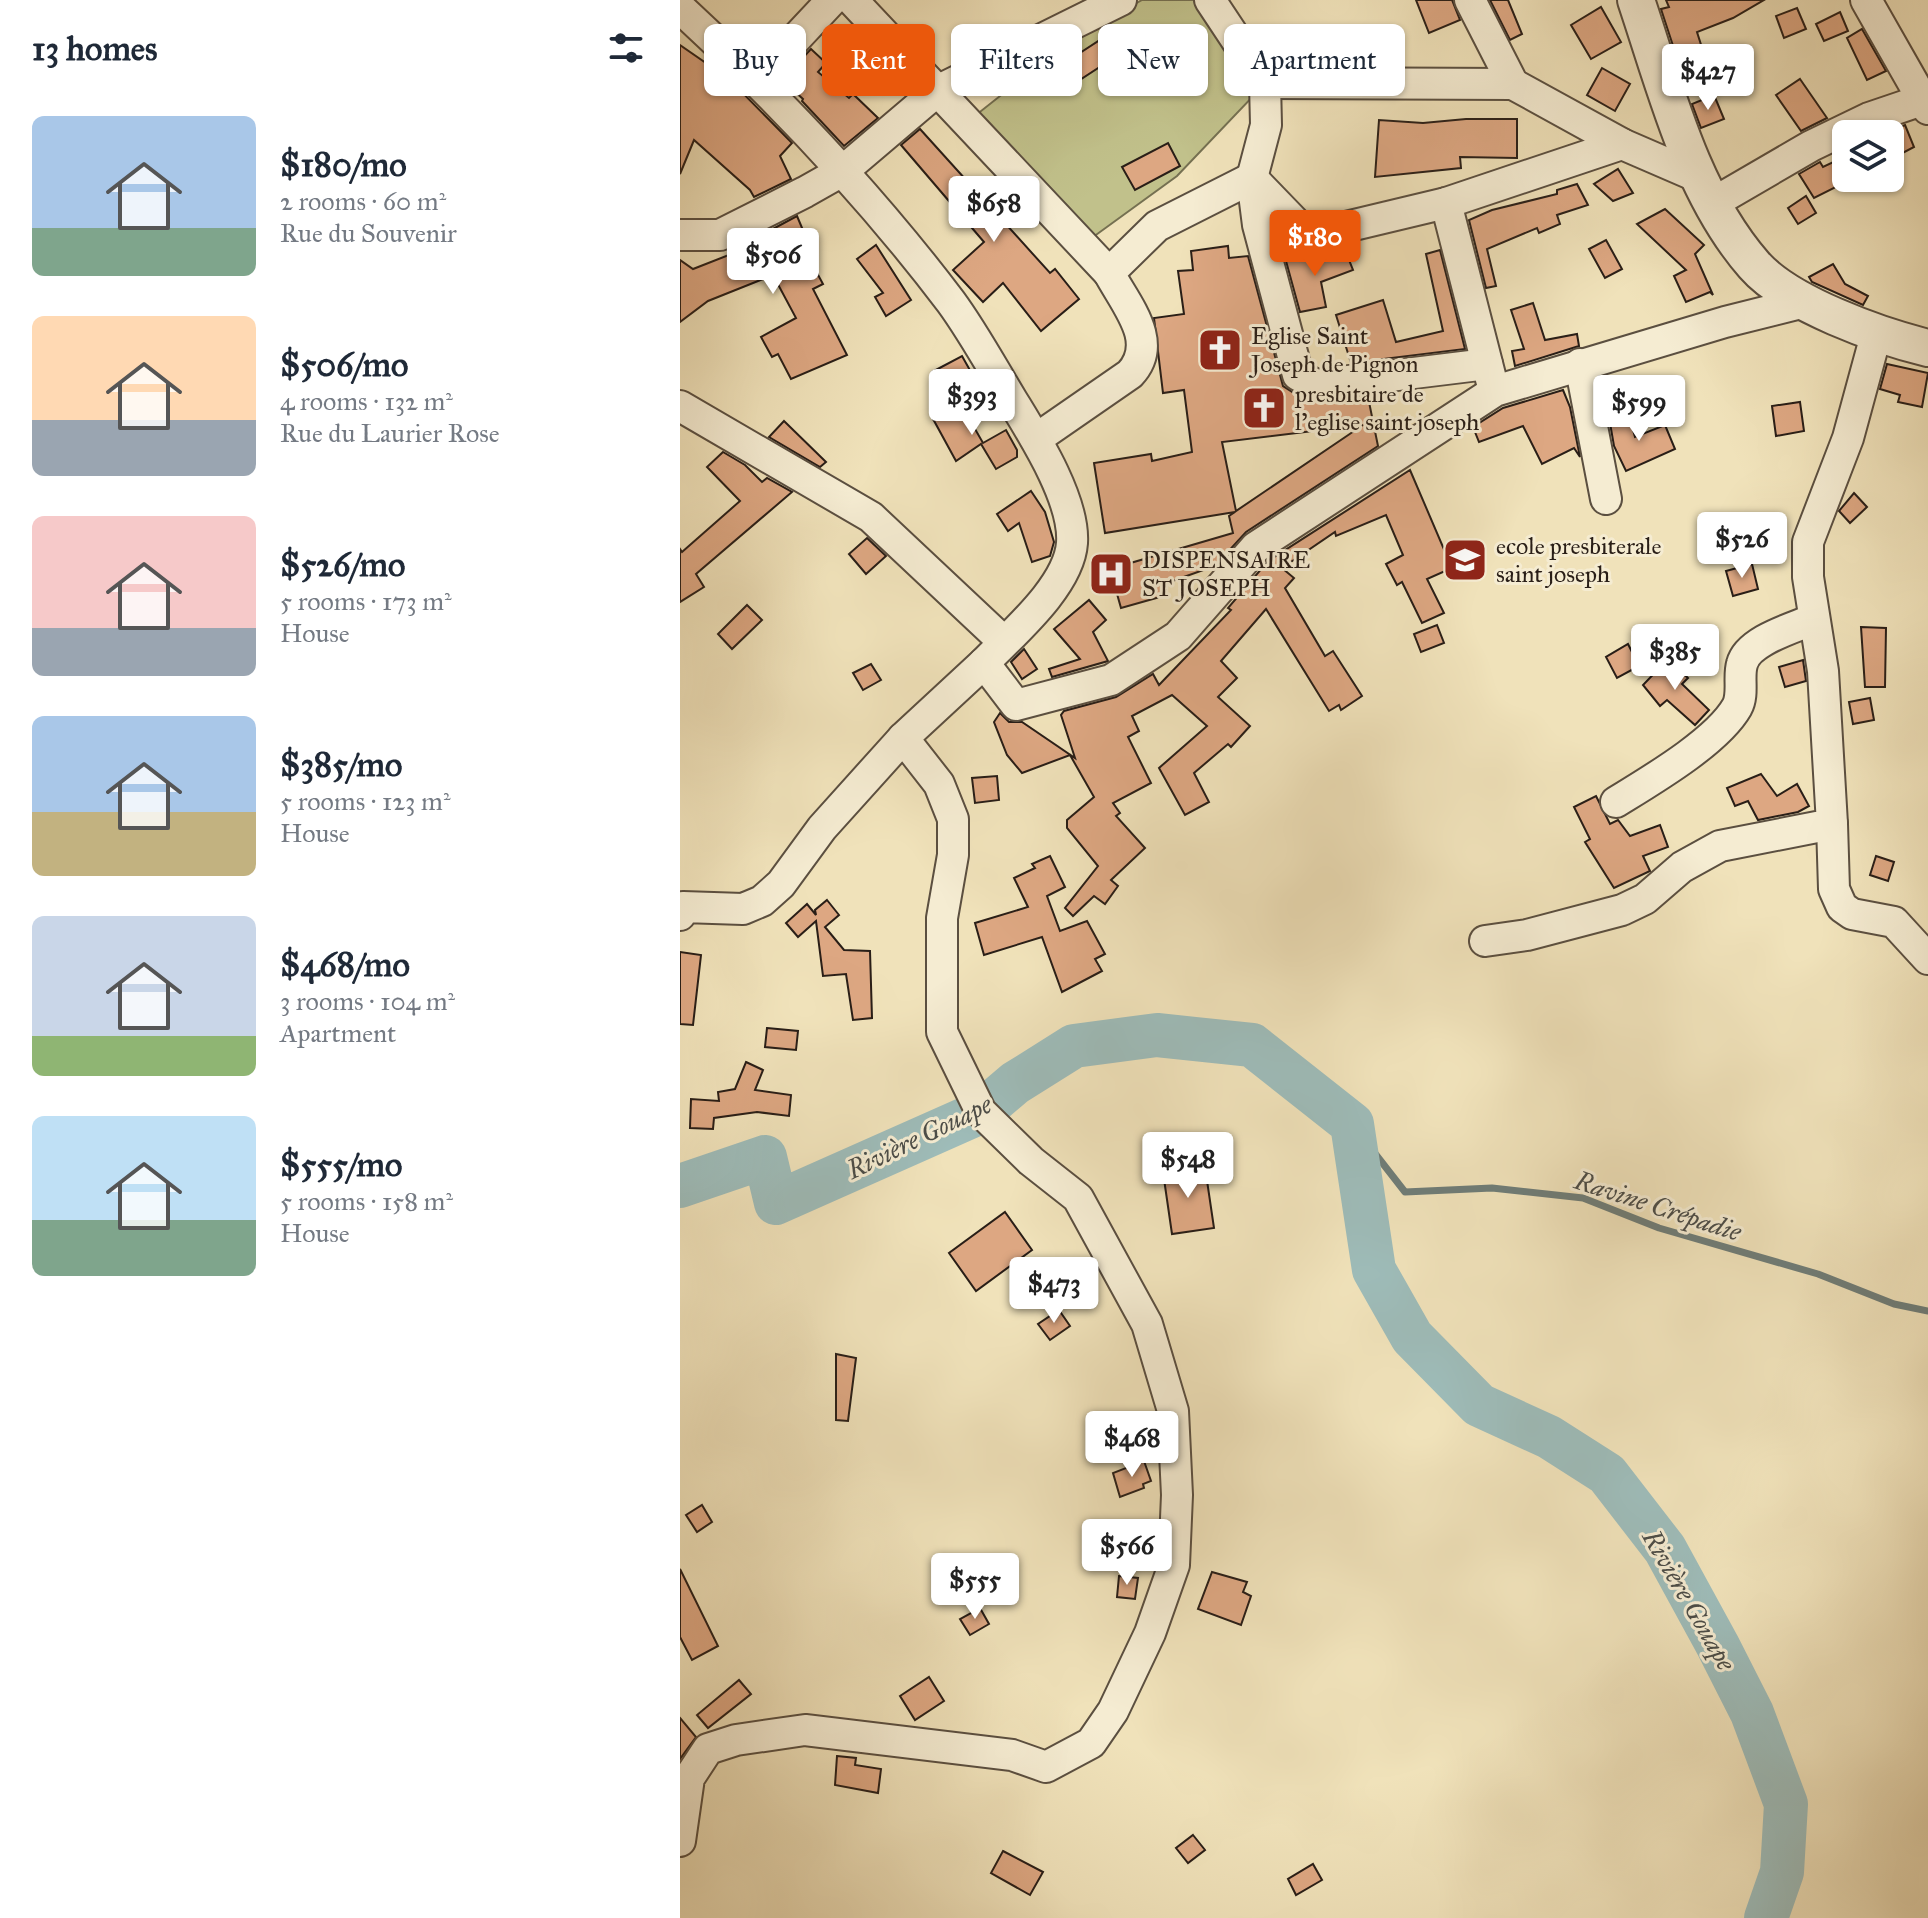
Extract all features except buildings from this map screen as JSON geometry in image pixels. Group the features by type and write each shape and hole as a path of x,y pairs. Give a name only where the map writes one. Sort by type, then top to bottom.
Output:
{"street":[{"path":"806,28 832,0"},
{"path":"852,0 1109,273 1140,330 1144,347 1141,363 1130,374 1036,439"},
{"path":"1210,0 1226,24"},
{"path":"1470,0 1513,84"},
{"path":"1636,0 1704,190 1755,267 1805,302 1876,335 1928,348"},
{"path":"1704,190 1811,146 1869,118 1926,102 1866,0"},
{"path":"680,235 720,235 844,170 937,91 1099,5"},
{"path":"680,8 704,30"},
{"path":"1405,84 1513,84 1704,190"},
{"path":"681,909 743,909 762,901 781,884 822,828 903,738 994,652 1053,589 1069,564 1072,541 1066,508 1036,439 952,304 844,170 774,96"},
{"path":"1265,96 1266,125 1252,178 1258,225 1298,375 1316,385 1491,378 1580,364 1805,302"},
{"path":"1252,178 1308,236 1446,203 1622,144"},
{"path":"1109,273 1157,226 1252,178"},
{"path":"1446,203 1491,378"},
{"path":"1876,335 1848,438 1808,542 1814,619 1823,671 1834,889 1842,907 1852,914 1894,922 1928,959"},
{"path":"1580,364 1606,499"},
{"path":"680,406 871,517 994,652 1016,705 1111,680 1178,636 1256,547 1491,378"},
{"path":"1616,802 1649,781 1727,719 1738,705 1742,662 1750,651 1814,619"},
{"path":"680,1841 689,1778 708,1749 736,1740 805,1730 1012,1755 1046,1767 1091,1743 1113,1711 1150,1633 1174,1565 1177,1495 1173,1411 1147,1324 1078,1198 1031,1161 981,1112 942,1032 942,918 953,855 953,819 939,784 903,738"},
{"path":"1485,941 1527,935 1622,910 1645,899 1682,867 1720,846 1832,824"}],"green space":[{"path":"1142,0 1194,0 1224,42 1224,96 1253,96 1177,176 1089,240 976,115 1000,96 1082,96 1082,34 1098,25 1098,96 1208,96 1208,24 1100,24"}],"waterway":[{"name":"Rivière Gouape","path":"680,1186 765,1157 776,1203 981,1112 1015,1083 1074,1046 1157,1035 1252,1045 1352,1124 1374,1270 1412,1337 1479,1405 1549,1437 1607,1474 1665,1549 1752,1713 1786,1804 1782,1872 1766,1918"},
{"name":"Ravine Crépadie","path":"1352,1124 1405,1192 1492,1188 1583,1198 1659,1228 1818,1274 1894,1304 1928,1311"}],"place":[{"name":"Eglise Saint Joseph de Pignon","path":"1220,350"},
{"name":"presbitaire de l'eglise saint joseph","path":"1264,408"},
{"name":"ecole presbiterale saint joseph","path":"1465,560"},
{"name":"DISPENSAIRE ST JOSEPH","path":"1111,574"}]}
